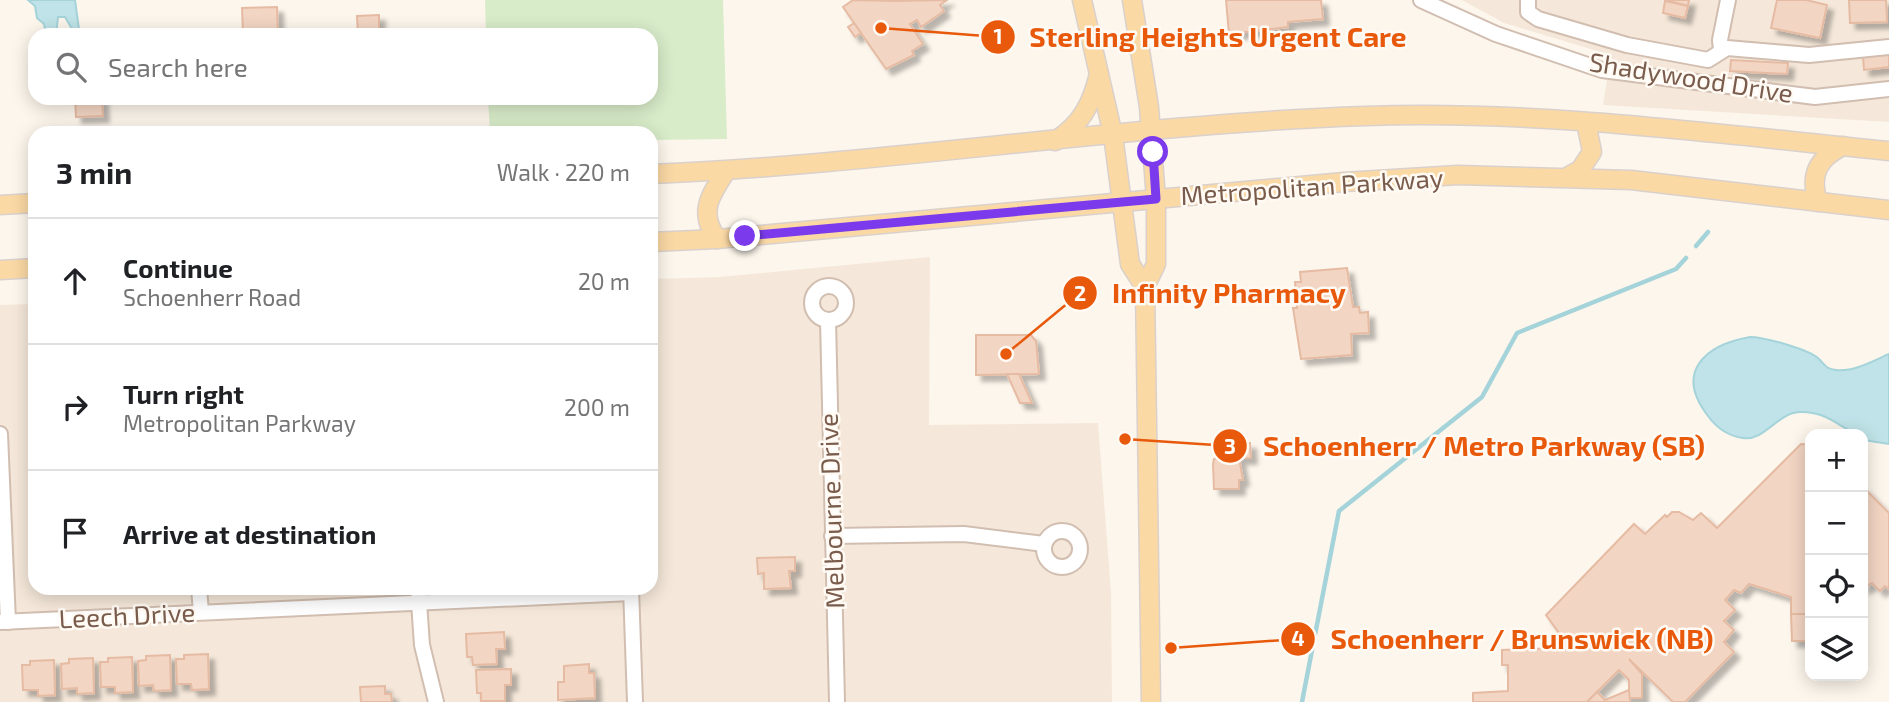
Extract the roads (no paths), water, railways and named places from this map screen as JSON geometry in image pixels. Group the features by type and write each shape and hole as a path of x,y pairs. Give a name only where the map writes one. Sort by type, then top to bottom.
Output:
{"main road":[{"path":"1082,0 1113,135 1130,264 1145,287"},
{"path":"1132,0 1152,132 1156,199 1156,264 1145,287 1150,702"},
{"path":"1055,141 1068,133 1084,115 1094,95 1100,70"},
{"path":"658,174 726,171 1113,135 1367,116 1450,115 1586,122 1889,151"},
{"path":"1569,176 1580,170 1592,152 1586,122"},
{"path":"1818,202 1813,182 1817,167 1830,152 1843,146"},
{"path":"717,239 706,221 706,206 726,171"},
{"name":"Metropolitan Parkway","path":"658,242 717,239 1379,179 1569,176 1631,180 1889,210"},
{"path":"0,205 28,203"},
{"path":"0,270 28,268"}],"street":[{"name":"Shadywood Drive","path":"1421,0 1496,34 1602,70 1815,97 1889,89"},
{"path":"1528,0 1531,16 1627,45 1708,60 1721,50 1720,40 1728,0"},
{"path":"1721,50 1809,54 1889,47"},
{"name":"Melbourne Drive","path":"828,320 837,702"},
{"path":"0,435 4,622"},
{"path":"832,536 988,535 1044,544"},
{"path":"200,595 201,612"},
{"path":"419,595 422,645 436,702"},
{"name":"Leech Drive","path":"4,622 201,612 419,595"},
{"path":"631,595 635,702"}],"water":[{"path":"28,0 75,0 79,28 71,28 65,17 58,17 57,28 45,28 37,18 35,6"},
{"path":"1750,337 1775,341 1814,355 1828,368 1836,370 1856,368 1889,354 1889,444 1868,441 1868,429 1847,429 1810,412 1784,417 1764,432 1750,438 1727,433 1708,416 1698,400 1694,374 1699,363 1708,354 1734,341"}],"waterway":[{"path":"1696,246 1708,232"},
{"path":"1302,702 1339,511 1482,397 1517,333 1676,269 1686,258"}],"place":[{"name":"Sterling Heights Urgent Care","path":"881,28"},
{"name":"Infinity Pharmacy","path":"1006,354"},
{"name":"Schoenherr / Metro Parkway (SB)","path":"1125,439"},
{"name":"Schoenherr / Brunswick (NB)","path":"1171,648"}]}
